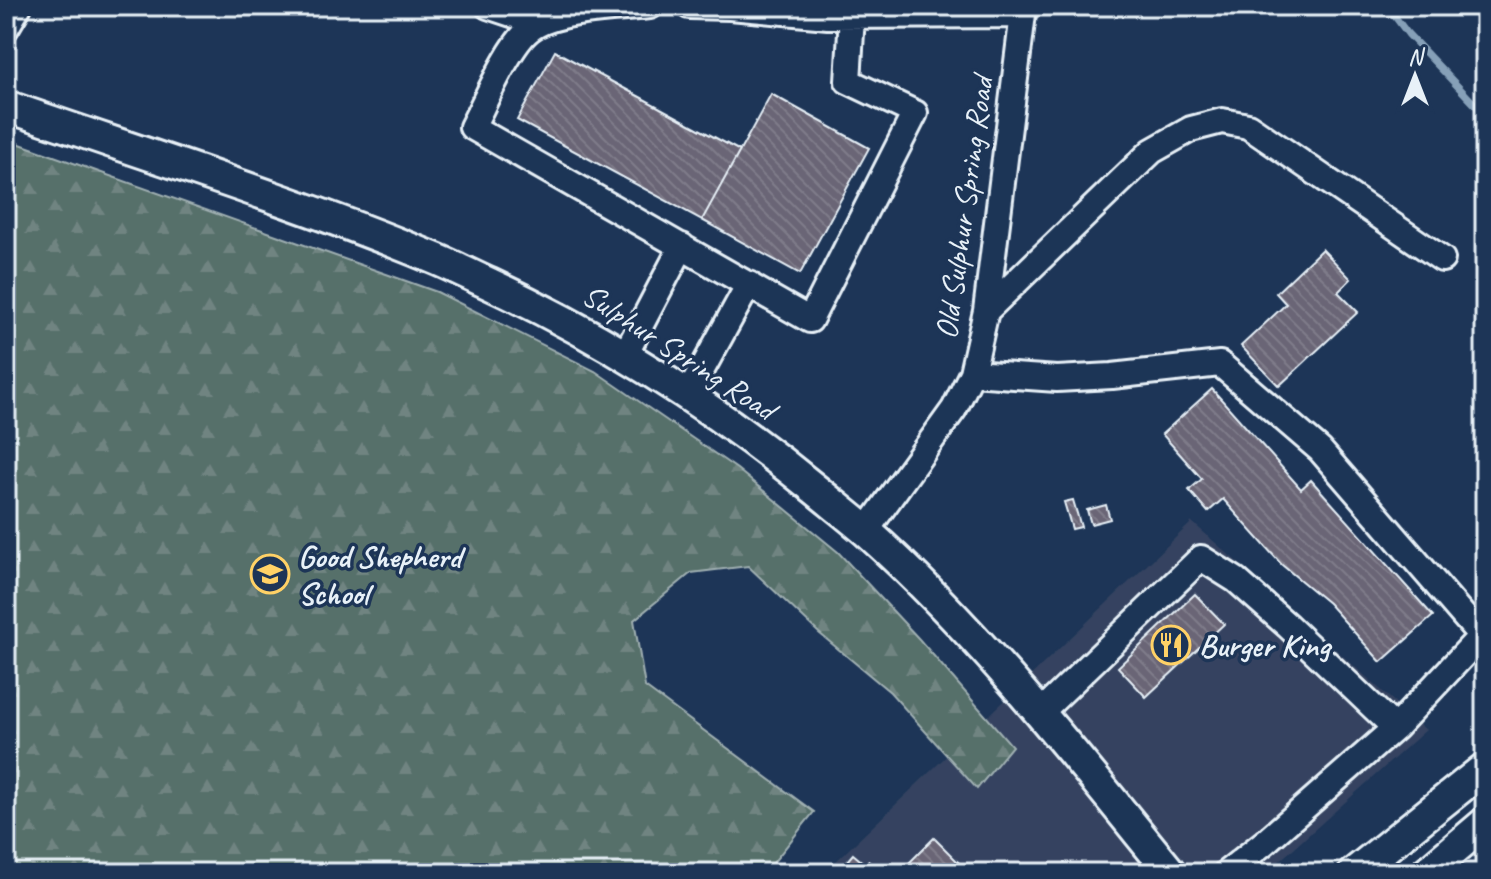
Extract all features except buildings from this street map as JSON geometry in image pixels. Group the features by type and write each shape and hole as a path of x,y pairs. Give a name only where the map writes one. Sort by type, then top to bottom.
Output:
{"main road":[{"name":"Sulphur Spring Road","path":"6,106 306,210 433,258 542,308 688,395 778,459 866,531 943,606 1040,713 1171,873"},
{"path":"1354,873 1485,768"},
{"path":"1426,873 1485,823"}],"street":[{"path":"6,28 19,6"},
{"path":"488,6 539,23"},
{"path":"650,6 591,11 539,23 527,31 514,46 472,127 810,320 915,113 848,81 852,16"},
{"path":"689,6 828,16 1023,10"},
{"name":"Old Sulphur Spring Road","path":"866,531 954,409 972,373 986,311 1023,10"},
{"path":"986,311 1152,151 1191,129 1222,121 1248,126 1442,259"},
{"path":"625,355 682,246"},
{"path":"688,395 749,284"},
{"path":"972,373 1057,379 1220,364 1320,450 1481,636 1395,728 1226,873"},
{"path":"1040,713 1201,558 1236,580 1395,728"}],"shaded area":[{"path":"1192,522 1426,730 1266,873 834,873 829,868"}],"green space":[{"name":"Good Shepherd School","path":"6,139 437,292 595,371 737,469 838,552 1012,746 977,789 890,692 819,633 748,566 691,573 634,620 645,687 814,812 765,873 6,873"}],"waterway":[{"path":"1387,6 1408,34 1485,115"}],"place":[{"name":"Good Shepherd School","path":"270,574"},
{"name":"Burger King","path":"1171,645"}]}
